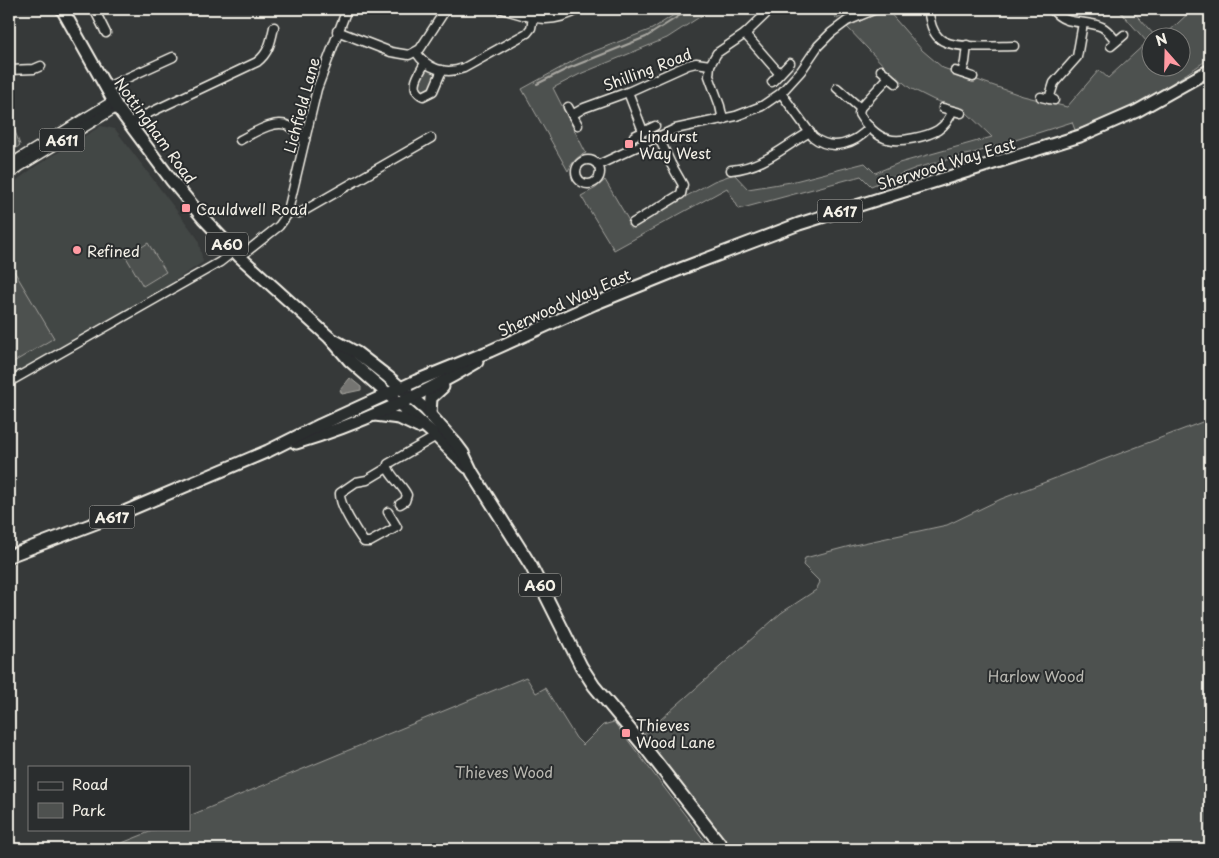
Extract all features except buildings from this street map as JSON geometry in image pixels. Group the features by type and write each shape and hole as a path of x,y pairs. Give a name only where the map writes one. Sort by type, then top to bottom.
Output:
{"highway":[{"name":"Nottingham Road","path":"62,9 115,104 128,123 172,181 237,254 330,338 349,360 400,396 430,414 441,433 472,472 531,566 581,666 594,686 647,750 724,849"},
{"name":"Sherwood Way East","path":"400,396 490,351 594,304 682,268 790,228 1080,136 1137,111 1210,70"},
{"name":"Nottingham Road","path":"330,338 357,353 441,433"},
{"name":"Sherwood Way East","path":"460,372 477,362 490,351"},
{"path":"400,396 447,374 460,372"},
{"path":"430,414 429,405 431,398 460,372"},
{"name":"A617","path":"268,452 338,430 375,414 400,396"},
{"name":"A617","path":"9,556 122,513 268,452 320,425 400,396"},
{"path":"375,414 404,420 441,433"}],"main road":[{"name":"A611","path":"9,168 20,158 115,104"},
{"name":"A611","path":"9,175 115,104"}],"street":[{"path":"94,9 106,33"},
{"name":"Lichfield Lane","path":"288,210 317,89 346,9"},
{"path":"337,31 400,54 409,55 420,49 446,9"},
{"path":"502,9 520,11 533,18 543,20 580,9"},
{"name":"Shilling Road","path":"572,115 696,63 710,65 717,54 745,34 771,9"},
{"path":"598,165 658,136 684,126 722,120 762,106 780,93 801,71 826,37 847,21 876,9"},
{"path":"928,9 932,28 939,38 949,44 1014,46"},
{"path":"1052,9 1059,17 1104,28 1114,44 1124,35"},
{"path":"416,52 425,63 453,72 464,68 527,33 531,28 533,18"},
{"path":"1048,99 1054,83 1077,57 1083,24"},
{"path":"128,123 257,62 268,49 274,27"},
{"path":"745,34 779,73"},
{"path":"967,45 965,62 958,72 972,77"},
{"path":"106,88 173,57"},
{"path":"772,82 790,62"},
{"path":"425,63 414,83 418,94 423,96 433,91 442,70"},
{"path":"710,65 709,76 717,96 722,120"},
{"path":"9,70 34,69 41,66"},
{"path":"882,70 896,83"},
{"path":"889,78 860,108 859,114 870,127 885,138 900,141 938,130 952,111"},
{"path":"837,88 860,108"},
{"path":"628,92 643,132"},
{"path":"780,93 820,142 836,145 855,141 870,127"},
{"path":"837,102 843,95"},
{"path":"568,106 578,125"},
{"path":"943,108 961,113"},
{"path":"240,140 266,127 280,124 291,127 305,140"},
{"path":"634,136 655,126"},
{"path":"731,170 741,172 775,156 810,132"},
{"path":"633,223 681,194 683,185 658,136"},
{"path":"9,382 237,254 279,226 285,219 288,210 295,213 302,212 431,138"},
{"path":"388,512 397,527 370,542 364,542 341,503 340,493 356,482 367,480 387,468 388,464 441,433"},
{"path":"387,468 407,495 405,501 400,504"}],"shaded area":[{"path":"101,126 115,129 198,239 203,262 170,284 9,376 9,186 36,166"},
{"path":"350,378 361,387 361,390 342,394 340,390"}],"green space":[{"path":"683,9 712,9 667,38 580,74 553,88 586,153 575,160 568,171 522,89 584,55 652,29"},
{"path":"828,9 855,9 837,19"},
{"path":"1118,9 1131,9 1148,28 1142,28 1142,36"},
{"path":"1193,9 1210,9 1210,58 1192,70 1192,28 1173,28"},
{"path":"889,12 922,50 943,68 1023,96 1067,107 1099,70 1108,78 1142,47 1142,78 1179,78 1128,108 1093,124 1075,130 1072,122 981,151 916,168 871,186 861,176 739,209 727,188 614,250 581,196 596,188 605,180 632,226 714,181 734,174 748,189 791,182 865,163 875,173 899,163 992,137 964,110 934,100 910,88 887,69 847,27 878,13"},
{"path":"430,69 436,75 429,91 422,93 418,85 425,70"},
{"path":"9,115 20,145 9,154"},
{"path":"148,243 166,272 143,286 126,257"},
{"path":"14,271 54,338 12,363 9,358 9,274"},
{"name":"Harlow Wood","path":"1210,419 1210,849 733,849 643,735 781,613 816,590 820,582 803,565 805,558 854,545 947,525 1001,499"},
{"name":"Thieves Wood","path":"526,677 536,693 545,688 576,738 583,745 603,725 614,722 711,849 107,849 154,830 190,830 190,816"}],"waterway":[{"path":"537,84 569,68 646,37 690,9"}],"place":[{"name":"Lindurst Way West","path":"629,144"},
{"name":"Cauldwell Road","path":"186,208"},
{"name":"Refined","path":"77,250"},
{"name":"Thieves Wood Lane","path":"626,733"}]}
